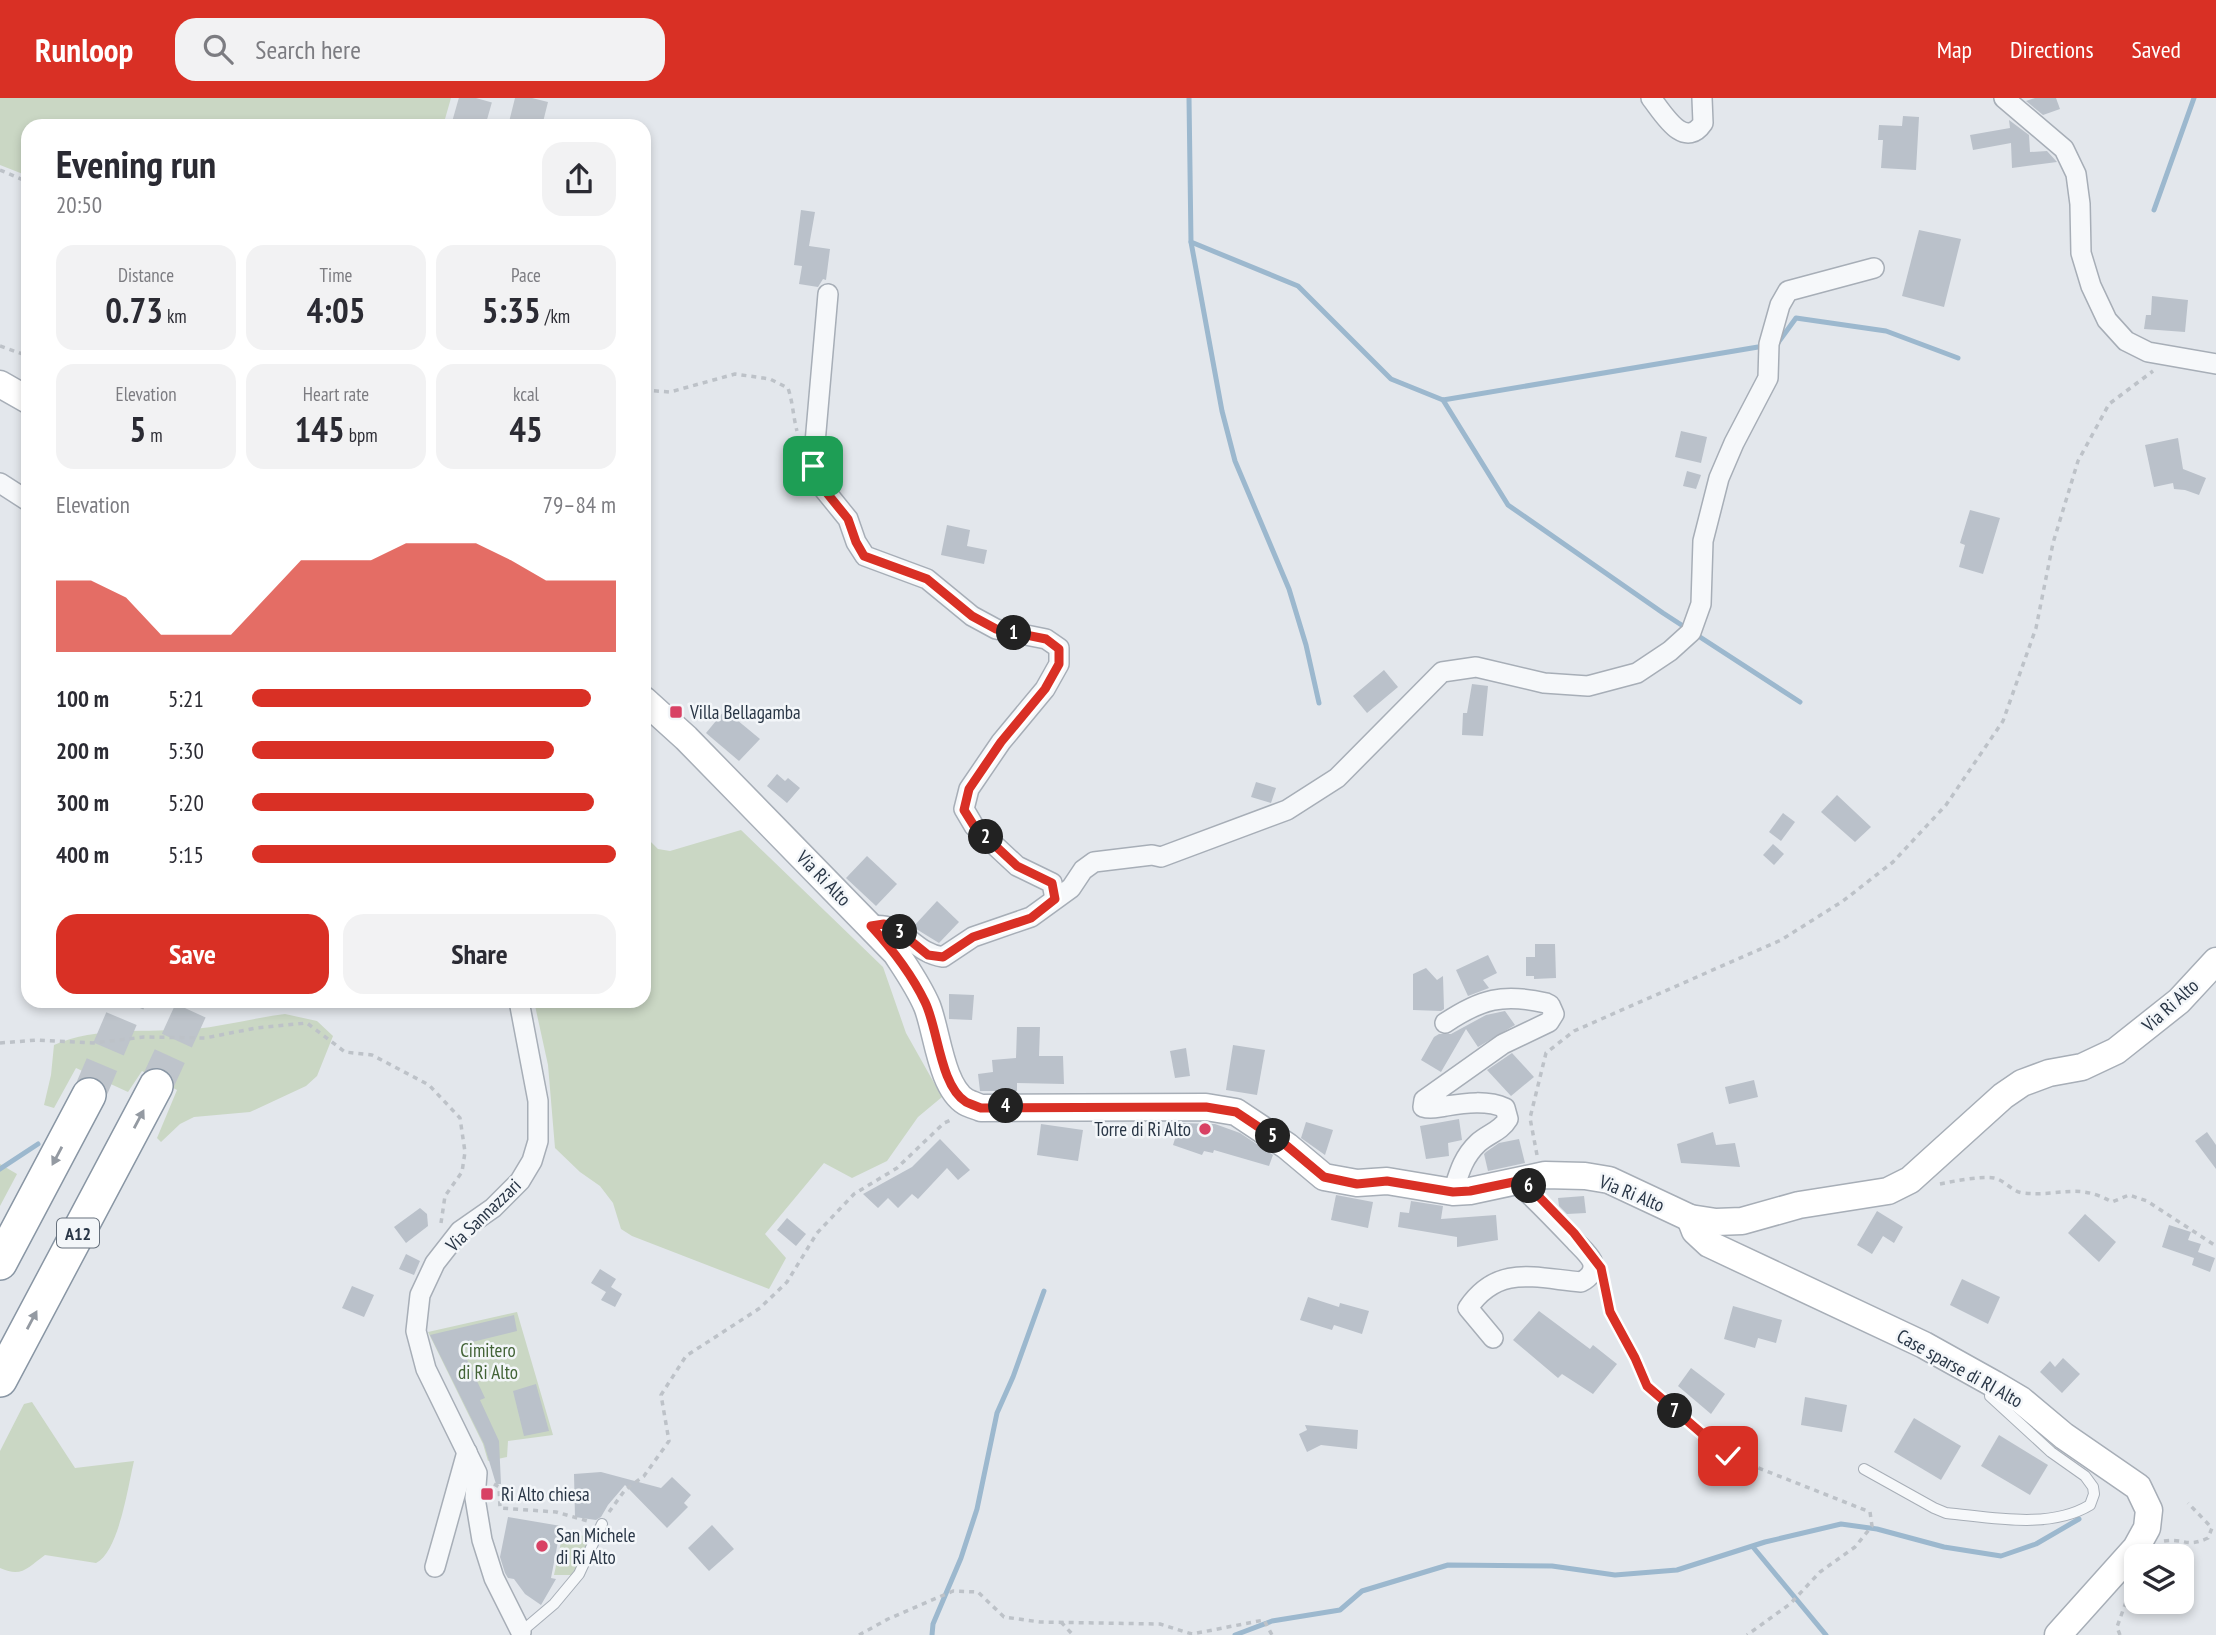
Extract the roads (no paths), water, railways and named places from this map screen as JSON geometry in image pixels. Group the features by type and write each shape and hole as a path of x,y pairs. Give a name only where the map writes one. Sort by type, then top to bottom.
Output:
{"highway":[{"name":"A12","path":"0,1380 156,1086"},
{"path":"0,1263 89,1095"}],"street":[{"path":"1651,98 1675,129 1685,133 1695,131 1703,123 1702,98"},
{"path":"2004,98 2064,149 2076,174 2081,253 2091,286 2107,320 2126,341 2148,352 2216,364"},
{"path":"871,926 884,924 895,928 928,955 943,957 973,937 1031,918 1072,888 1083,870 1094,862 1152,855 1161,857 1287,810 1337,778 1442,672 1476,667 1544,683 1588,686 1636,673 1670,651 1691,632 1701,604 1703,541 1716,491 1734,443 1768,378 1769,344 1780,304 1788,291 1874,268"},
{"path":"828,294 813,466 818,482 848,519 864,556 927,579 972,616 996,629 1046,639 1059,649 1059,664 1045,689 1001,742 969,789 964,810 974,826 1017,866 1052,883 1055,899"},
{"path":"0,384 21,396"},
{"path":"0,483 21,497"},
{"name":"Via Ri Alto","path":"651,706 686,738 896,953 927,1006 947,1075 955,1092 965,1102 981,1108 1206,1107 1236,1112 1287,1146 1324,1177 1357,1184 1387,1181 1453,1192 1470,1191 1545,1175 1585,1176 1609,1180 1690,1218 1716,1222 1742,1221 1798,1205 1888,1191 1910,1180 2003,1096 2022,1083 2049,1073 2082,1067 2116,1051 2179,1001 2216,961"},
{"path":"1445,1023 1465,1009 1506,997 1546,1003 1554,1014 1549,1022 1503,1044 1424,1100 1423,1107 1430,1110 1448,1105 1493,1102 1505,1108 1508,1119 1504,1126 1478,1143 1462,1162 1453,1192"},
{"name":"Via Sannazzari","path":"520,1008 538,1101 538,1141 532,1161 520,1181 493,1208 460,1231 435,1263 420,1295 416,1331 426,1369 477,1473 475,1498 482,1540 494,1578 521,1632"},
{"path":"1493,1338 1468,1308 1476,1295 1489,1285 1506,1278 1531,1275 1581,1282 1591,1275 1593,1269 1592,1261 1583,1250 1516,1182"},
{"name":"Case sparse di RI Alto","path":"1690,1218 1695,1231 1709,1244 1924,1345 2021,1400 2064,1436 2138,1487 2149,1510 2147,1528 2136,1548 2058,1635"},
{"path":"435,1567 467,1452"}],"lane":[{"path":"1864,1469 1946,1513 2046,1519 2090,1505 2094,1494 2093,1487 2085,1476 2051,1451 1990,1396 1994,1384"},
{"path":"521,1632 554,1604 579,1574 602,1524"}],"waterway":[{"path":"1189,98 1191,242 1298,286 1391,379 1443,400 1764,346"},
{"path":"2154,210 2194,98"},
{"path":"1191,242 1222,411 1235,461 1289,589 1306,645 1319,703"},
{"path":"1777,344 1796,318 1886,331 1958,358"},
{"path":"1443,400 1508,505 1663,613 1800,702"},
{"path":"0,1169 38,1144"},
{"path":"932,1635 933,1624 961,1558 977,1509 997,1413 1044,1291"},
{"path":"1235,1635 1272,1621 1340,1610 1362,1591 1448,1565 1552,1566 1615,1575 1677,1570 1765,1542 1841,1524 1877,1529 1944,1547 2001,1556 2036,1544 2079,1519"},
{"path":"1753,1547 1826,1635"}],"tunnel":[{"path":"470,119 476,98"},
{"path":"527,119 532,98"},
{"path":"89,1095 126,1008"},
{"path":"156,1086 192,1008"}],"place":[{"name":"Villa Bellagamba","path":"676,712"},
{"name":"Torre di Ri Alto","path":"1205,1129"},
{"name":"Ri Alto chiesa","path":"487,1494"},
{"name":"San Michele di Ri Alto","path":"542,1546"}],"park label":[{"name":"Cimitero di Ri Alto","path":"488,1361"}]}
